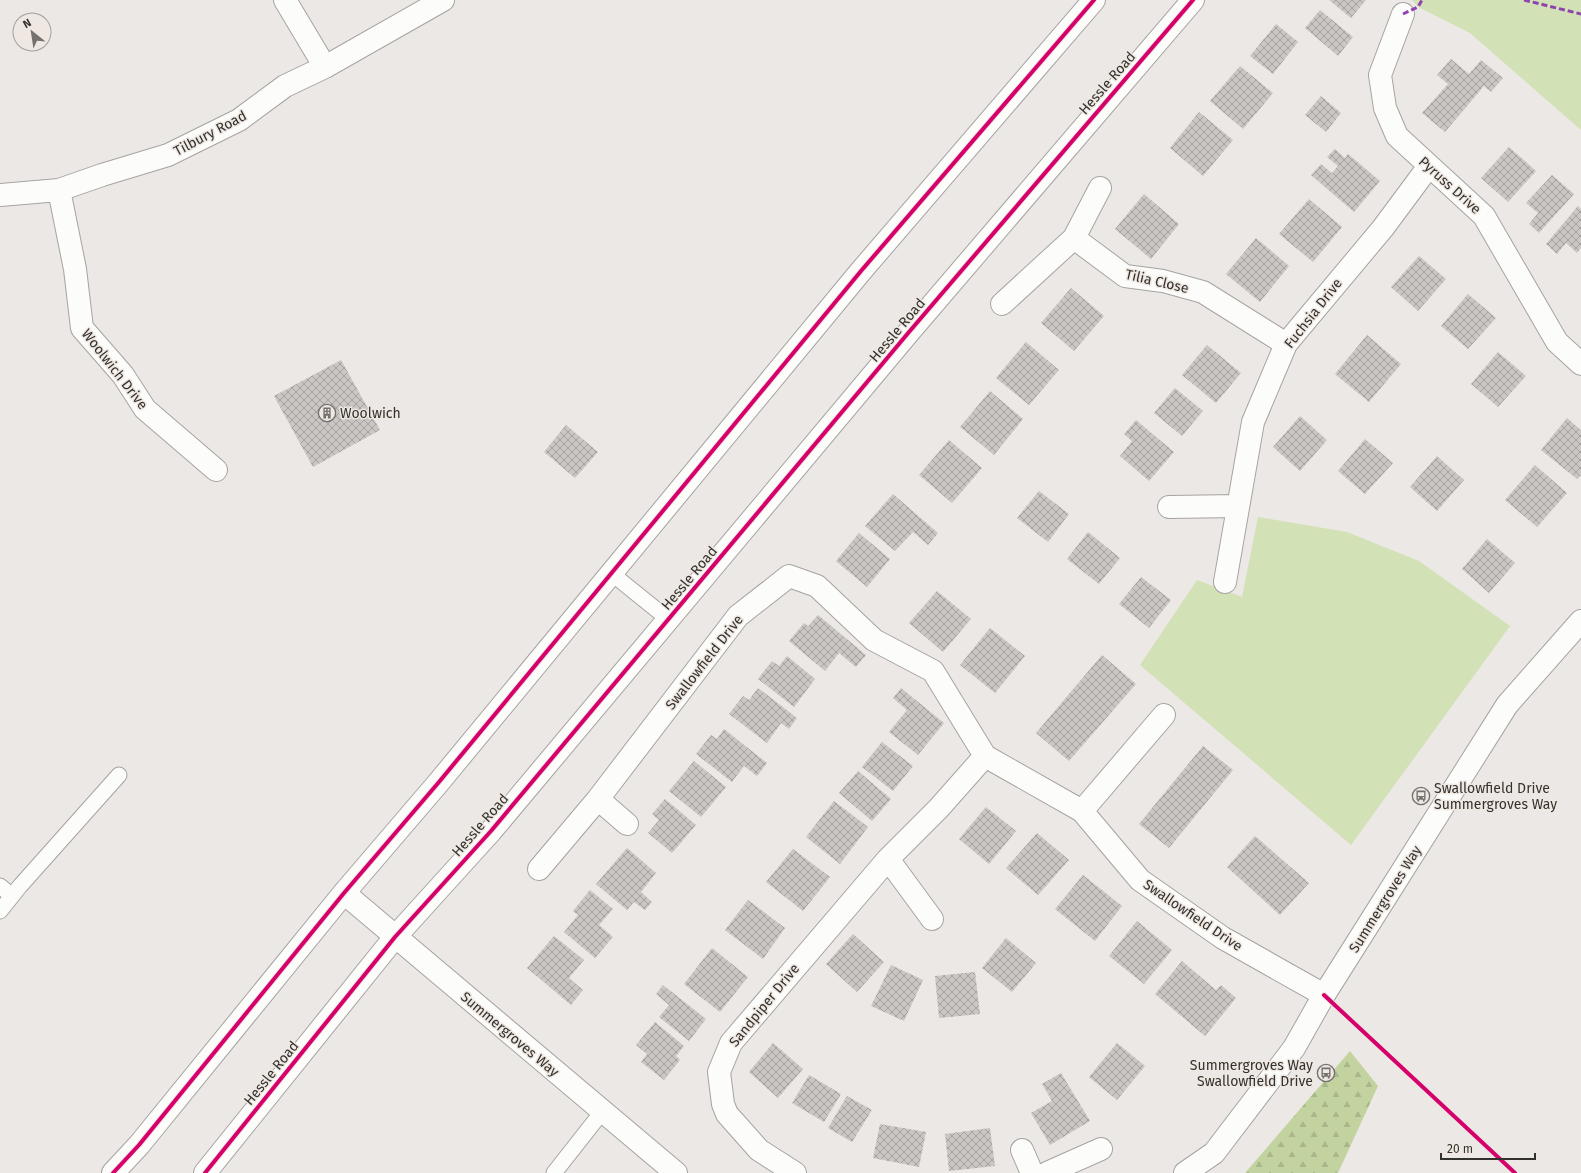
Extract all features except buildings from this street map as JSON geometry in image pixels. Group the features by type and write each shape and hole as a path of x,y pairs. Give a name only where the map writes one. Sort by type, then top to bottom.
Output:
{"street":[{"path":"285,0 324,67"},
{"name":"Tilbury Road","path":"0,195 59,190 168,155 239,120 285,86 324,67 443,0"},
{"path":"113,1173 139,1145 344,893 439,782 860,271 1094,0"},
{"name":"Hessle Road","path":"205,1173 395,937 491,831 909,332 1189,2"},
{"name":"Pyruss Drive","path":"1404,14 1380,75 1385,108 1397,136 1484,216 1557,342 1581,364"},
{"name":"Fuchsia Drive","path":"1225,582 1253,422 1286,344 1383,228 1429,166"},
{"path":"1002,304 1074,238 1100,188"},
{"name":"Woolwich Drive","path":"59,190 75,269 82,328 123,375 145,409 216,470"},
{"name":"Tilia Close","path":"1074,238 1125,276 1163,280 1203,292 1286,344"},
{"path":"1169,507 1238,506"},
{"name":"Swallowfield Drive","path":"539,869 598,798 738,616 789,576 817,586 874,640 933,671 985,756 1082,811 1140,880 1224,938 1324,995"},
{"name":"Summergroves Way","path":"1185,1173 1214,1153 1294,1048 1324,995 1507,705 1581,621"},
{"path":"1082,811 1164,715"},
{"name":"Sandpiper Drive","path":"795,1173 759,1150 727,1114 723,1104 719,1072 731,1043 888,859 939,808 985,756"},
{"path":"598,798 627,824"},
{"path":"888,859 932,919"},
{"name":"Summergroves Way","path":"344,893 676,1173"},
{"path":"1048,1173 1101,1149"},
{"path":"1022,1150 1032,1173"}],"lane":[{"path":"611,573 668,619"},
{"path":"0,911 119,775"},
{"path":"0,886 12,896"},
{"path":"554,1173 602,1112"}],"green space":[{"path":"1412,0 1581,0 1581,130 1470,33 1418,7"},
{"path":"1258,517 1347,532 1419,561 1510,626 1351,845 1140,665 1197,580 1242,597"},
{"path":"1350,1051 1378,1086 1338,1173 1245,1173"}],"marked path":[{"path":"1403,14 1418,7 1422,0"},
{"path":"1524,0 1581,14"}],"cycle path":[{"path":"113,1173 139,1145 344,893 439,782 861,271 1094,0"},
{"path":"205,1173 395,937 491,831 909,332 1193,0"},
{"path":"1324,995 1515,1173"}],"place":[{"name":"Woolwich","path":"327,413"},
{"name":"Swallowfield Drive Summergroves Way","path":"1421,796"},
{"name":"Summergroves Way Swallowfield Drive","path":"1326,1073"}]}
